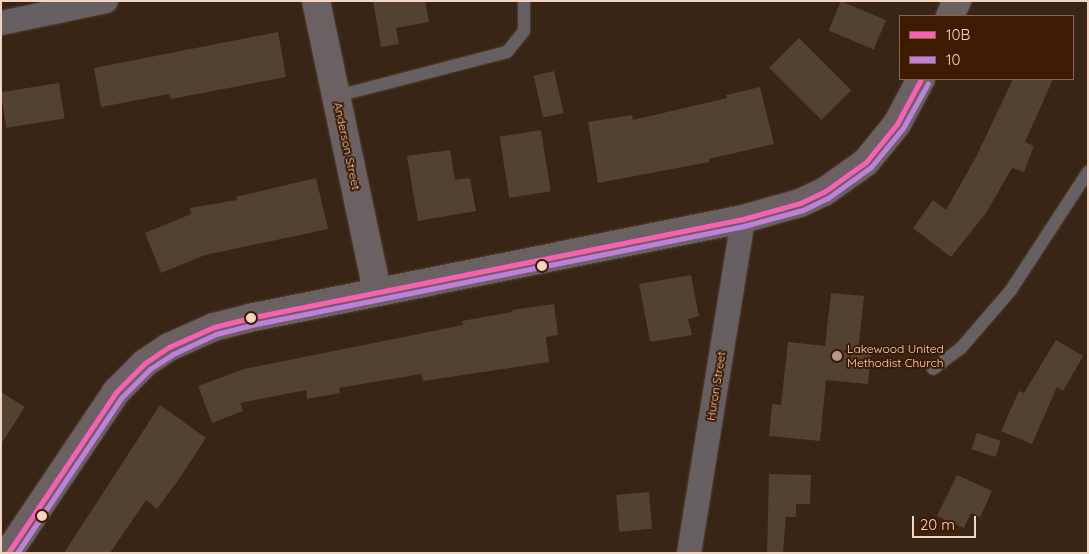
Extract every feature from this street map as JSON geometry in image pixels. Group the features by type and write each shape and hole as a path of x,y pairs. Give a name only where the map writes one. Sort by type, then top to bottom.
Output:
{"street":[{"path":"1,23 106,1"},
{"name":"Anderson Street","path":"316,1 377,291"},
{"path":"950,15 957,1"},
{"path":"8,553 116,392 145,363 168,347 214,327 377,291 743,219 800,203 824,192 866,162 897,124 920,80"},
{"name":"Huron Street","path":"688,553 743,219"}],"lane":[{"path":"337,96 507,52 524,31 524,1"},
{"path":"932,369 961,348 1011,290 1088,172"}],"building":[{"path":"373,1 425,1 429,22 396,28 399,44 381,47"},
{"path":"841,1 886,20 874,50 828,30"},
{"path":"278,32 286,77 171,99 169,94 101,107 94,68"},
{"path":"799,38 851,90 822,120 769,68"},
{"path":"554,71 564,113 543,118 534,76"},
{"path":"1013,80 1053,80 1025,142 1034,146 1024,172 1012,168 986,213 951,257 913,228 933,200 946,210 976,157"},
{"path":"59,83 65,119 6,128 1,92"},
{"path":"760,87 774,144 709,159 709,162 598,183 588,122 632,115 633,120 727,98 726,95"},
{"path":"541,130 551,191 509,198 500,137"},
{"path":"450,150 455,180 470,178 476,211 418,221 407,156"},
{"path":"316,178 328,229 205,255 161,273 145,233 191,214 190,208 237,200 236,197"},
{"path":"691,275 699,316 688,319 692,335 650,342 639,284"},
{"path":"831,293 864,296 858,352 871,354 868,384 826,380 820,441 769,436 772,404 781,405 788,342 825,346"},
{"path":"554,304 558,335 546,337 549,362 423,381 421,374 339,388 340,393 307,399 306,390 240,403 243,411 212,423 198,386 244,369 463,325 462,321 512,312 512,310"},
{"path":"1056,340 1083,356 1063,391 1057,387 1032,444 1001,431 1019,391 1024,393"},
{"path":"1,392 25,407 1,444"},
{"path":"160,405 206,438 157,509 146,500 110,553 64,553"},
{"path":"977,433 1001,441 996,457 972,449"},
{"path":"769,474 811,475 810,504 796,504 796,517 786,517 783,553 767,553"},
{"path":"957,475 992,491 980,517 971,513 964,528 937,516"},
{"path":"649,492 652,529 619,532 616,495"}],"transit line":[{"name":"10B","path":"8,553 116,392 145,363 169,347 214,327 249,318 743,219 800,203 824,192 866,162 897,124 920,80"},
{"name":"10","path":"17,553 122,397 150,369 173,354 216,334 251,325 744,226 803,210 828,198 871,167 903,128 928,83"}],"place":[{"name":"Lakewood United Methodist Church","path":"837,356"}]}
